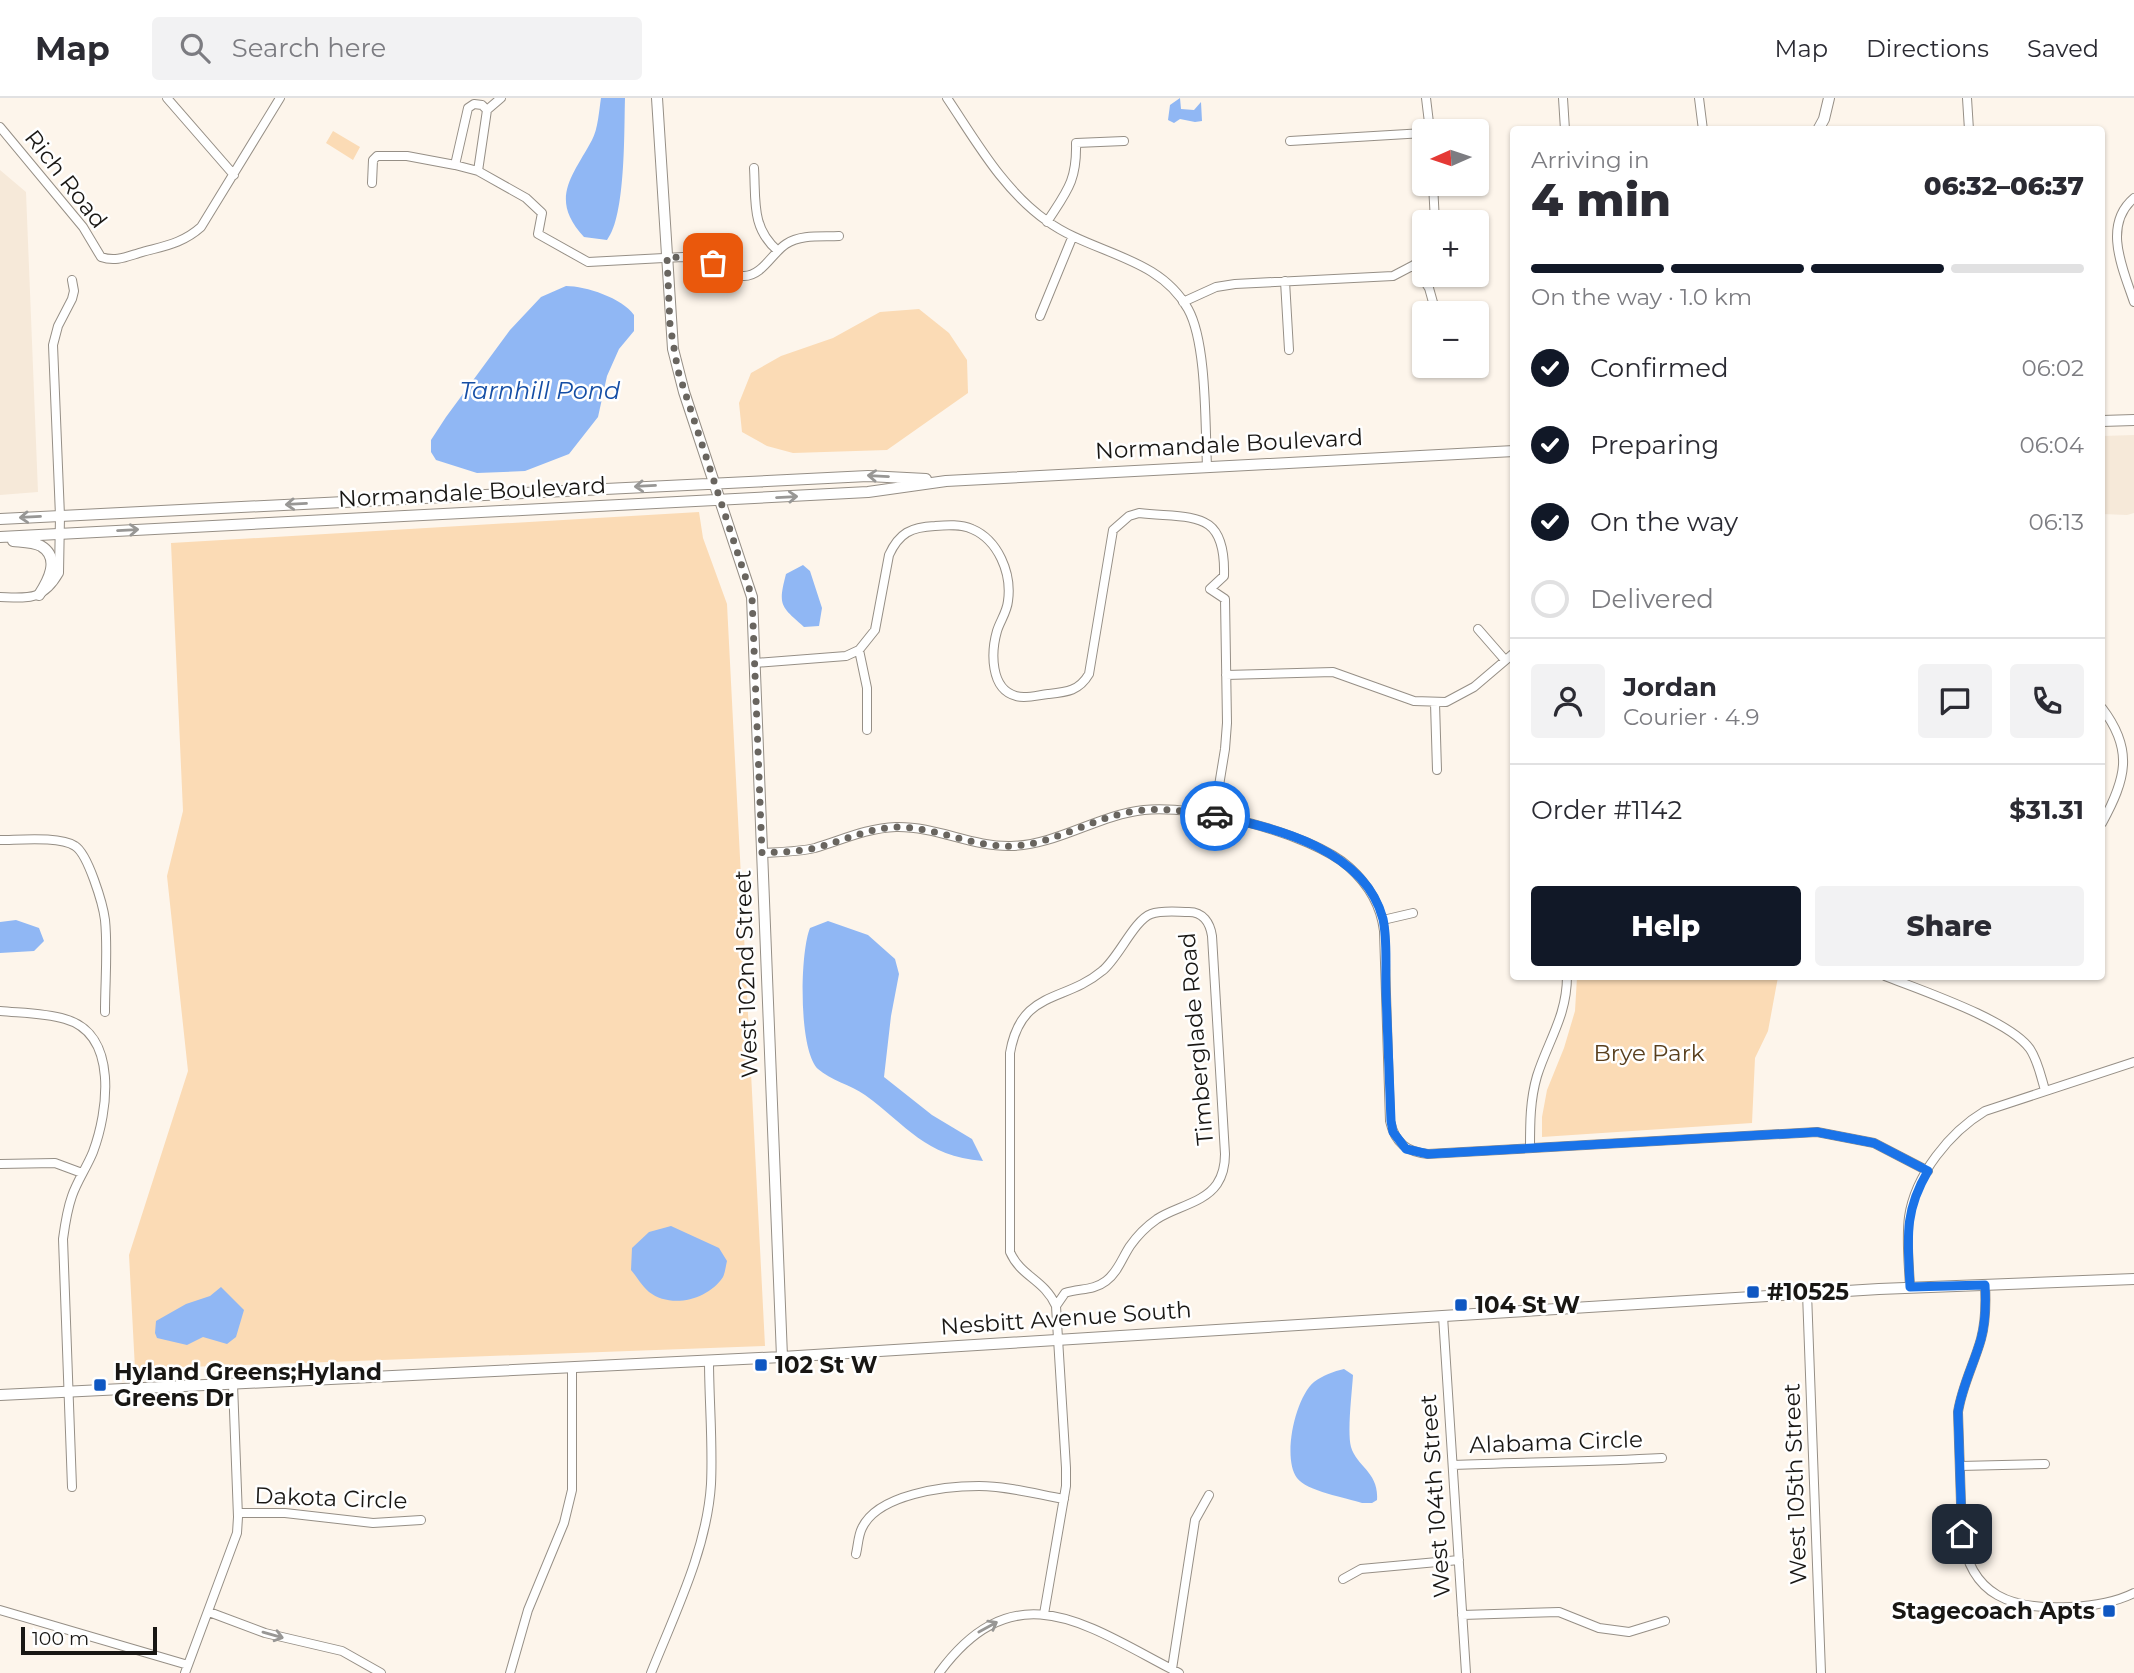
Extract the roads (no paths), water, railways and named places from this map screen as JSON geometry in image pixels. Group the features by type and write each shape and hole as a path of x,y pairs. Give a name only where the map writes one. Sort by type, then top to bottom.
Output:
{"street":[{"path":"167,98 234,175 280,98"},
{"path":"455,165 468,108 466,98"},
{"path":"478,171 486,110 501,98"},
{"name":"West 102nd Street","path":"657,98 670,325 675,360 752,597 782,1357"},
{"path":"947,98 1007,184 1047,222 1072,238 1145,267 1162,278 1183,302 1196,329 1200,349 1207,466"},
{"path":"1426,98 1429,119"},
{"path":"1563,98 1565,126"},
{"path":"1699,98 1702,126"},
{"path":"1821,126 1825,119 1829,98"},
{"path":"1967,98 1969,126"},
{"path":"468,108 474,104 482,105 486,110"},
{"name":"Rich Road","path":"0,127 83,227 101,257 116,260 163,248 190,237 205,221 234,175"},
{"path":"1290,141 1412,134"},
{"path":"1047,222 1070,185 1076,167 1076,143 1124,141"},
{"path":"372,183 373,160 377,156 407,156 478,171 526,198 542,213 538,234 588,262 667,257 698,258 743,277 758,271 778,251 796,239 839,236"},
{"path":"754,168 758,226 763,236 778,251"},
{"path":"2134,198 2122,212 2116,237 2134,302"},
{"path":"1040,316 1072,238"},
{"path":"1183,302 1216,287 1235,284 1381,277 1404,272 1412,266"},
{"path":"0,597 29,598 39,595 54,581 58,573 61,516 53,345 58,326 72,299 72,280"},
{"path":"1286,281 1289,350"},
{"path":"2105,421 2134,420"},
{"name":"Normandale Boulevard","path":"0,538 868,492 946,481 1510,451"},
{"name":"Normandale Boulevard","path":"0,519 868,475 946,481"},
{"path":"755,663 846,656 859,650 875,630 889,555 901,535 912,529 957,525 971,529 995,547 1006,573 1009,598 998,630 994,661 1000,685 1014,696 1023,697 1071,691 1084,681 1091,666 1114,530 1129,516 1139,513 1192,519 1212,527 1223,545 1224,576 1210,590 1225,599 1225,749 1214,816"},
{"path":"0,538 38,545 48,553 52,564 51,573 39,595"},
{"path":"1478,629 1505,660"},
{"path":"859,650 867,688 867,730"},
{"path":"1226,675 1333,672 1414,701 1435,703 1460,696 1510,656"},
{"path":"1435,703 1437,771"},
{"path":"2105,712 2120,735 2124,765 2117,794 2105,817"},
{"path":"762,853 812,848 877,828 900,827 991,845 1032,844 1103,819 1146,809 1168,809 1258,824 1331,853 1363,881 1375,900 1383,920 1391,1121 1393,1132 1406,1149 1417,1153 1817,1132 1874,1143 1928,1171"},
{"path":"0,840 51,840 74,844 82,853 104,918 105,1012"},
{"name":"Timberglade Road","path":"1192,912 1200,915 1211,928 1212,936 1225,1154 1222,1175 1208,1194 1157,1219 1143,1231 1105,1282 1094,1288 1065,1293 1056,1306 1046,1288 1021,1269 1010,1252 1010,1066 1013,1039 1024,1016 1034,1008 1103,971 1144,918 1159,913 1192,912"},
{"path":"1383,920 1413,913"},
{"path":"1530,1148 1532,1095 1559,1026 1565,1006 1567,980"},
{"path":"1894,980 1991,1021 2022,1040 2037,1062 2045,1090"},
{"path":"1911,987 1914,980"},
{"path":"0,1011 65,1019 87,1031 100,1052 103,1064 103,1108 92,1153 66,1216 63,1238 72,1487"},
{"path":"1910,1287 1909,1217 1916,1194 1938,1153 1967,1121 1985,1111 2134,1062"},
{"path":"0,1164 55,1163 82,1173"},
{"name":"Nesbitt Avenue South","path":"0,1395 782,1357 1056,1334 1443,1316 1910,1287 2134,1279"},
{"path":"1985,1285 1982,1337 1960,1396 1958,1412 1962,1534 1970,1566 1979,1579 2005,1600 2020,1606 2084,1607 2108,1603 2134,1593"},
{"name":"West 105th Street","path":"1807,1293 1821,1673"},
{"path":"1044,1614 1064,1499 1066,1468 1056,1306"},
{"name":"West 104th Street","path":"1443,1316 1466,1673"},
{"path":"651,1673 694,1564 707,1511 711,1485 709,1360"},
{"path":"510,1673 528,1610 564,1522 572,1490 572,1367"},
{"path":"0,1610 187,1669 233,1550 238,1513 233,1384"},
{"name":"Alabama Circle","path":"1453,1465 1543,1461 1570,1464 1662,1458"},
{"path":"1959,1466 2045,1464"},
{"path":"856,1555 860,1530 867,1520 886,1504 896,1500 939,1490 980,1486 1064,1499"},
{"path":"939,1673 971,1638 986,1626 1023,1614 1061,1616 1080,1623 1175,1671 1195,1520 1209,1495"},
{"name":"Dakota Circle","path":"238,1513 285,1513 373,1523 421,1520"},
{"path":"1343,1579 1362,1569 1459,1560"},
{"path":"209,1612 265,1633 342,1651 381,1673"},
{"path":"1462,1615 1559,1612 1599,1628 1629,1632 1665,1621"}],"water":[{"path":"601,98 625,98 621,193 618,212 607,240 584,237 573,223 566,199 571,177 594,136"},
{"path":"1180,98 1181,109 1194,110 1201,102 1202,121 1180,119 1174,123 1168,120 1170,105"},
{"name":"Tarnhill Pond","path":"566,286 603,294 621,303 634,315 634,331 619,349 607,376 598,417 569,454 525,471 477,473 436,460 431,452 431,440 510,330 541,297"},
{"path":"803,565 810,571 822,608 819,626 804,627 783,604 782,592 786,574"},
{"path":"16,920 39,928 44,941 34,951 0,953 0,922"},
{"path":"828,921 868,935 895,959 899,974 884,1077 932,1115 972,1139 983,1161 963,1158 931,1146 865,1095 818,1069 807,1042 804,1022 804,957 810,928"},
{"path":"671,1226 719,1248 727,1261 723,1277 716,1285 689,1300 658,1297 646,1290 631,1270 632,1248 649,1232"},
{"path":"221,1287 244,1310 236,1337 227,1344 203,1337 187,1345 157,1338 156,1321 186,1304 210,1296"},
{"path":"1344,1369 1353,1375 1351,1447 1375,1483 1377,1500 1372,1503 1362,1503 1309,1487 1297,1478 1293,1469 1291,1443 1301,1401 1314,1382"}],"place":[{"name":"#10525","path":"1753,1292"},
{"name":"104 St W","path":"1461,1305"},
{"name":"102 St W","path":"761,1365"},
{"name":"Hyland Greens;Hyland Greens Dr","path":"100,1385"},
{"name":"Stagecoach Apts","path":"2109,1611"}],"park label":[{"name":"Brye Park","path":"1649,1053"}]}
